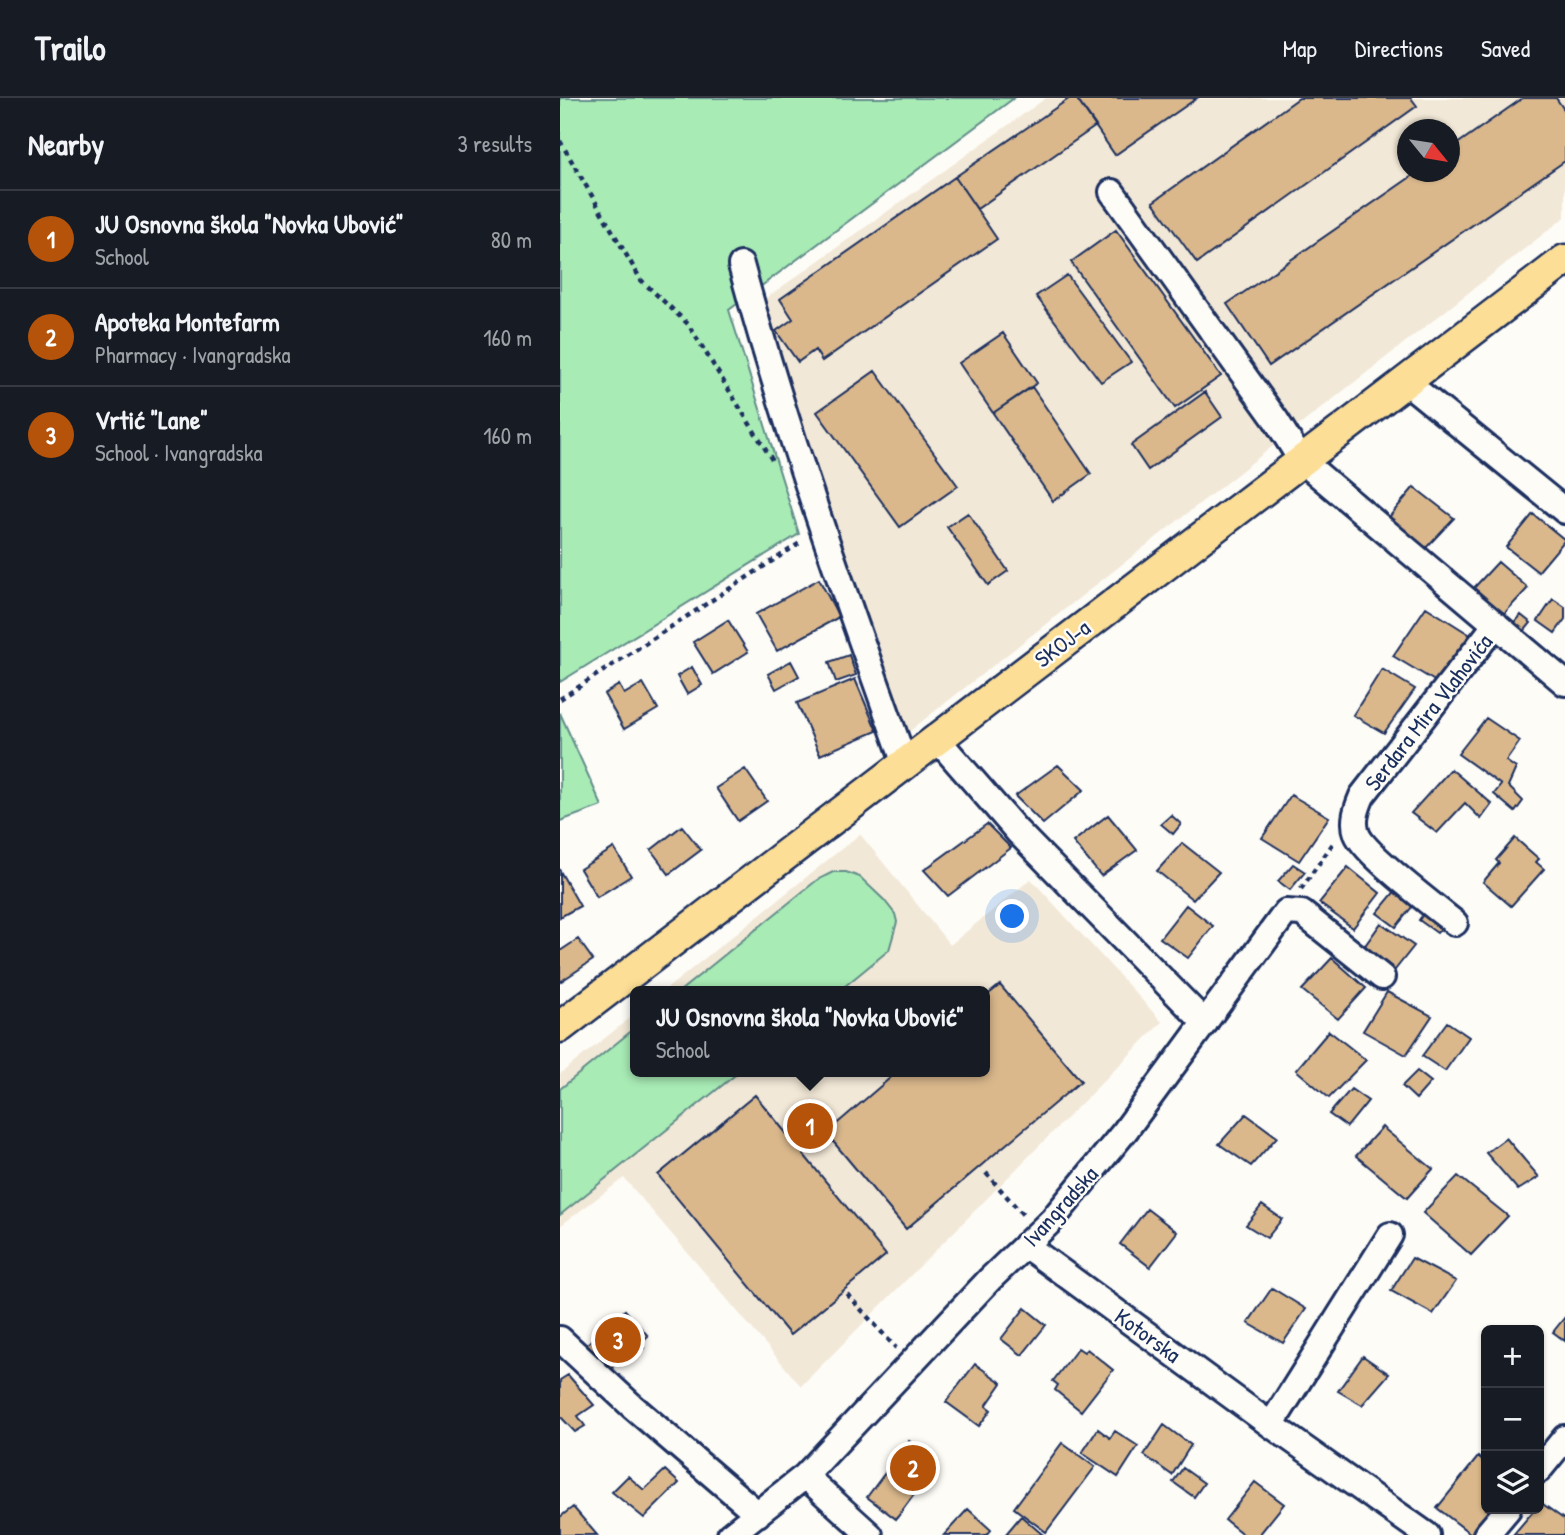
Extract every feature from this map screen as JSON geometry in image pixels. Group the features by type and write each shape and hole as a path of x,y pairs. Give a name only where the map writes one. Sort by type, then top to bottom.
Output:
{"main road":[{"name":"SKOJ-a","path":"560,1027 1565,260"}],"street":[{"name":"Serdara Mira Vlahovića","path":"1112,192 1276,420 1301,460 1565,683"},
{"path":"741,265 765,353 850,610 905,764"},
{"path":"1405,381 1565,511"},
{"name":"Serdara Mira Vlahovića","path":"1455,923 1377,857 1357,836 1356,809 1362,796 1496,624"},
{"path":"937,739 1017,831 1205,1023"},
{"path":"1286,912 1303,913 1382,977"},
{"name":"Ivangradska","path":"730,1535 805,1476 1052,1220 1125,1131 1286,912"},
{"path":"1271,1425 1390,1235"},
{"name":"Kotorska","path":"1032,1239 1271,1425 1427,1535"},
{"path":"560,1339 632,1406 758,1514"},
{"path":"1544,1464 1565,1438"},
{"path":"805,1476 870,1535"},
{"path":"1486,1535 1504,1514"}],"path":[{"path":"560,141 641,280 688,324 781,474"},
{"path":"560,699 806,539"},
{"path":"1286,912 1356,809"},
{"path":"986,1173 1032,1239"},
{"path":"847,1294 911,1364"}],"shaded area":[{"path":"1046,98 1565,98 1565,217 902,737 744,314"},
{"path":"860,834 950,945 1031,879 1162,1022 801,1386 624,1178 560,1226 560,1074 630,1018 630,1077 990,1077 990,986 670,986"}],"green space":[{"path":"560,98 1014,98 729,310 799,534 560,682"},
{"path":"560,713 602,806 560,821"},
{"path":"833,872 846,872 860,877 884,900 895,914 897,922 889,950 845,986 686,986 817,880"},
{"path":"630,1032 630,1077 733,1077 560,1215 560,1089"}],"building":[{"path":"1070,98 1076,98 1096,126 977,209 955,177"},
{"path":"1076,98 1197,98 1115,155"},
{"path":"1299,98 1411,98 1417,106 1197,263 1153,202"},
{"path":"1523,98 1556,98 1565,111 1565,161 1269,366 1227,304 1404,182 1460,182 1460,142"},
{"path":"955,177 997,239 822,361 815,350 798,362 776,331 793,319 780,299"},
{"path":"1116,230 1221,376 1175,408 1071,262"},
{"path":"1067,275 1131,362 1101,382 1036,296"},
{"path":"1003,333 1037,383 993,413 959,363"},
{"path":"875,371 958,486 900,527 817,412"},
{"path":"1032,387 1091,474 1053,501 993,413"},
{"path":"1205,392 1222,417 1148,470 1131,445"},
{"path":"1414,487 1454,518 1424,550 1385,522"},
{"path":"968,513 1008,571 988,585 947,527"},
{"path":"1533,514 1565,540 1538,572 1506,547"},
{"path":"1498,562 1528,588 1502,616 1471,591"},
{"path":"819,579 839,617 777,651 756,614"},
{"path":"1553,599 1565,607 1565,619 1555,633 1538,621"},
{"path":"1426,607 1472,636 1438,683 1393,656"},
{"path":"1521,615 1531,623 1521,635 1511,627"},
{"path":"728,620 748,652 713,674 693,642"},
{"path":"849,655 856,675 836,682 829,662"},
{"path":"791,661 799,676 776,689 768,674"},
{"path":"692,667 702,685 687,694 677,676"},
{"path":"1382,669 1415,689 1384,733 1353,715"},
{"path":"855,679 877,731 820,755 797,703"},
{"path":"643,683 658,709 624,729 604,694 619,685 624,694"},
{"path":"1486,718 1520,741 1506,761 1516,768 1508,786 1523,801 1515,812 1494,794 1501,785 1458,754"},
{"path":"1058,765 1084,790 1043,824 1015,796"},
{"path":"745,769 767,801 738,821 716,788"},
{"path":"1451,769 1492,804 1481,819 1465,803 1437,833 1411,813"},
{"path":"1291,795 1329,817 1299,861 1262,838"},
{"path":"1108,815 1137,850 1101,876 1073,842"},
{"path":"1171,815 1181,824 1173,834 1161,824"},
{"path":"987,824 1011,848 948,896 924,870"},
{"path":"682,826 701,850 669,874 651,850"},
{"path":"1515,838 1539,859 1536,862 1544,869 1511,906 1483,882 1499,863 1496,860"},
{"path":"1182,843 1219,872 1193,900 1157,871"},
{"path":"614,848 631,876 597,897 580,869"},
{"path":"1293,864 1305,872 1290,890 1278,881"},
{"path":"1348,867 1380,893 1353,928 1319,903"},
{"path":"560,871 580,906 560,917"},
{"path":"1396,890 1415,903 1396,927 1377,913"},
{"path":"1186,905 1213,926 1188,958 1160,938"},
{"path":"1427,909 1446,923 1437,933 1419,920"},
{"path":"1381,923 1414,946 1391,975 1359,954"},
{"path":"578,939 593,960 560,982 560,951"},
{"path":"1332,958 1366,988 1338,1019 1302,990"},
{"path":"1000,985 1081,1081 906,1229 826,1133 891,1077 990,1077 990,993"},
{"path":"1387,992 1432,1016 1406,1055 1363,1031"},
{"path":"1447,1022 1469,1037 1445,1071 1422,1056"},
{"path":"1329,1031 1366,1060 1329,1098 1296,1070"},
{"path":"1417,1071 1431,1082 1416,1099 1402,1086"},
{"path":"1351,1089 1368,1101 1347,1127 1329,1114"},
{"path":"755,1095 886,1255 790,1335 658,1175"},
{"path":"1246,1114 1277,1137 1251,1166 1219,1144"},
{"path":"1382,1127 1433,1169 1407,1198 1356,1156"},
{"path":"1506,1138 1539,1177 1518,1190 1486,1153"},
{"path":"1458,1176 1508,1216 1471,1255 1423,1213"},
{"path":"1262,1205 1282,1219 1267,1238 1246,1225"},
{"path":"1147,1209 1177,1232 1150,1267 1120,1244"},
{"path":"1412,1258 1456,1281 1433,1314 1391,1291"},
{"path":"1272,1288 1306,1309 1283,1343 1248,1323"},
{"path":"1025,1308 1046,1325 1022,1355 1001,1339"},
{"path":"625,1310 648,1336 640,1343 644,1348 626,1363 622,1358 608,1371 586,1345 599,1333 594,1327 606,1316 611,1322"},
{"path":"1565,1317 1565,1341 1553,1332"},
{"path":"1078,1348 1084,1352 1087,1349 1113,1370 1081,1411 1055,1390 1058,1385 1053,1381"},
{"path":"1363,1356 1389,1374 1362,1405 1338,1391"},
{"path":"975,1364 1002,1383 986,1406 991,1410 979,1426 946,1402"},
{"path":"568,1375 594,1405 578,1416 585,1426 575,1432 560,1416 560,1380"},
{"path":"1164,1425 1191,1445 1172,1475 1144,1455"},
{"path":"1098,1429 1110,1438 1115,1431 1138,1446 1118,1477 1082,1453"},
{"path":"909,1441 938,1462 896,1519 867,1497"},
{"path":"1062,1443 1095,1467 1046,1532 1014,1508"},
{"path":"1478,1457 1481,1460 1481,1514 1487,1514 1471,1534 1437,1508"},
{"path":"1183,1468 1204,1483 1194,1497 1173,1482"},
{"path":"665,1470 679,1483 644,1518 612,1492 628,1476 644,1490"},
{"path":"1255,1482 1284,1504 1259,1535 1244,1535 1225,1520"},
{"path":"1544,1505 1565,1520 1565,1535 1513,1535 1531,1514 1544,1514"},
{"path":"573,1507 597,1535 560,1535 560,1517"},
{"path":"968,1509 991,1530 987,1535 944,1535"},
{"path":"1021,1516 1043,1535 1005,1535"}],"place":[{"name":"JU Osnovna škola \"Novka Ubović\"","path":"810,1126"},
{"name":"Vrtić \"Lane\"","path":"618,1340"},
{"name":"Apoteka Montefarm","path":"913,1468"}]}
